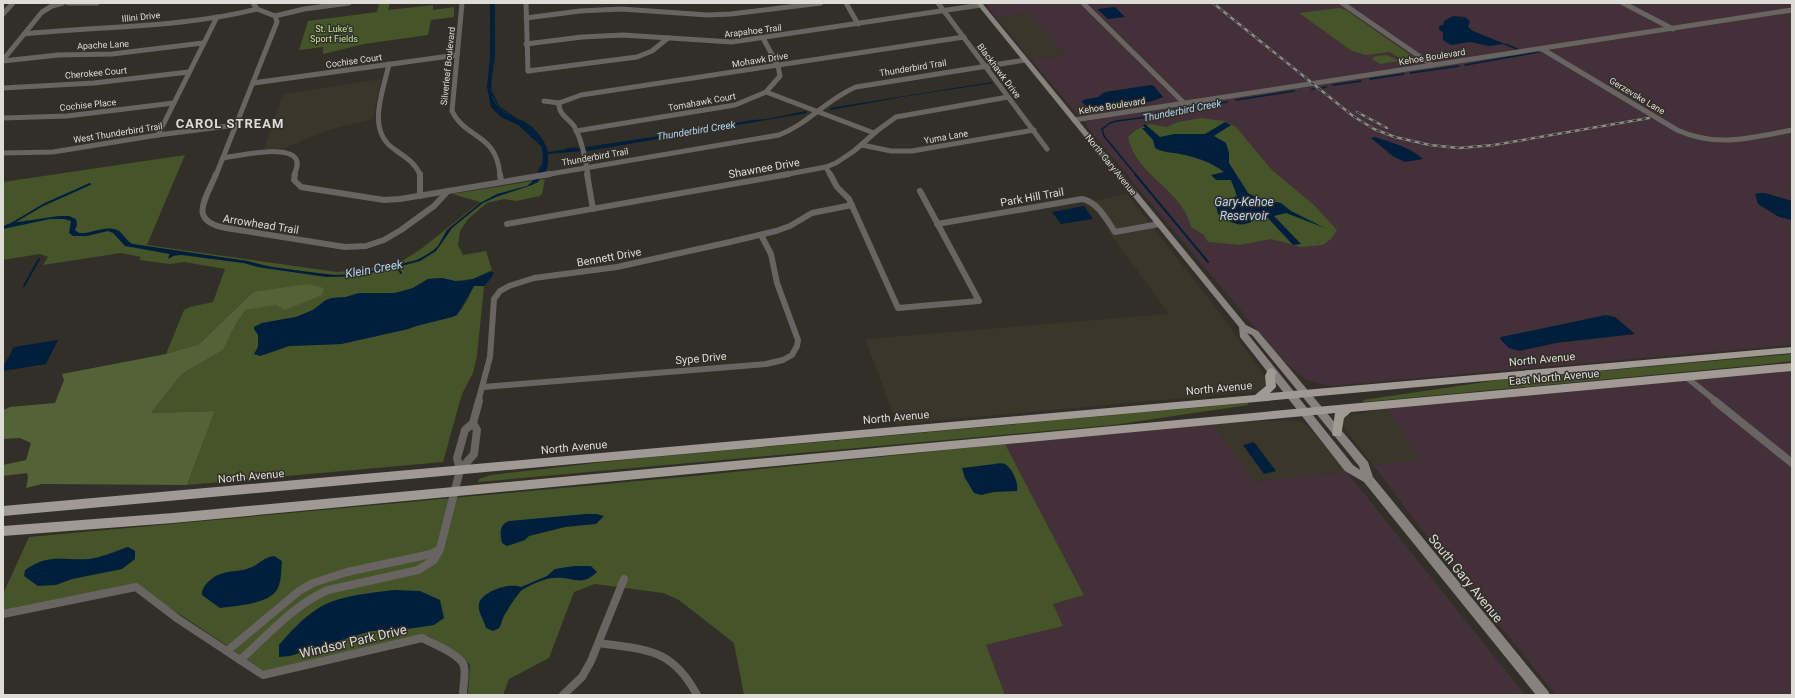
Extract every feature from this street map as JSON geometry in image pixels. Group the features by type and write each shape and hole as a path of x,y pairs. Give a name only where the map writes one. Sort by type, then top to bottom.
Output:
{"main road":[{"name":"North Avenue","path":"3,511 1289,394 1792,350"},
{"name":"East North Avenue","path":"1319,410 1792,367"},
{"path":"1259,397 1271,387 1270,376 1272,372"},
{"path":"1337,433 1339,416 1348,408"},
{"path":"3,531 173,518 455,490 1319,410"}],"street":[{"path":"3,61 44,10 64,3"},
{"path":"68,3 97,3"},
{"path":"253,3 257,8 275,16 304,9 349,3"},
{"name":"Silverleaf Boulevard","path":"462,3 452,111 453,115 458,121 483,138 493,149 498,159 501,182"},
{"path":"526,3 527,72 637,56 652,52 668,38"},
{"path":"526,18 587,10 620,8 650,9 701,14 731,14 821,3"},
{"path":"846,3 858,24"},
{"name":"Blackhawk Drive","path":"938,3 1047,149"},
{"path":"1083,3 1184,103"},
{"path":"1342,3 1432,65"},
{"path":"1623,3 1673,29"},
{"name":"Arapahoe Trail","path":"526,44 605,35 637,35 714,42 763,38 980,4"},
{"name":"North Gary Avenue","path":"980,4 1243,327 1255,333 1319,410"},
{"path":"3,7 12,5"},
{"path":"3,14 12,5"},
{"name":"Illini Drive","path":"24,34 78,28 124,27 235,15 257,8"},
{"name":"Kehoe Boulevard","path":"1074,120 1792,10"},
{"name":"Arrowhead Trail","path":"275,16 277,22 202,209 203,216 212,225 345,247 368,246 389,238 440,202 448,191"},
{"path":"158,135 217,17"},
{"name":"Mohawk Drive","path":"559,103 575,97 964,37"},
{"path":"763,38 778,66"},
{"name":"Apache Lane","path":"3,61 58,55 112,54 203,44"},
{"name":"Gerzevske Lane","path":"1542,49 1682,133 1698,139 1729,142 1792,130"},
{"name":"Cochise Court","path":"252,83 457,55"},
{"path":"985,65 1025,60"},
{"path":"389,64 378,119 378,130 388,145 418,170 420,179 420,196"},
{"name":"Thunderbird Trail","path":"223,158 264,152 281,152 291,154 296,159 297,164 294,180 298,185 305,188 388,200 420,196 779,135 800,127 836,96 856,87 985,65"},
{"name":"Tomahawk Court","path":"576,131 728,106 749,100 766,92 780,76 778,66"},
{"name":"Cherokee Court","path":"3,88 94,83 189,72"},
{"path":"766,92 874,133"},
{"name":"Shawnee Drive","path":"506,224 826,167 840,162 889,121 902,115 1008,97"},
{"path":"544,101 559,103 558,106 560,112 576,131 580,139 593,209"},
{"name":"Cochise Place","path":"3,118 73,115 174,103"},
{"name":"West Thunderbird Trail","path":"3,153 53,152 158,135 236,125"},
{"name":"Yuma Lane","path":"862,144 891,151 912,152 1034,130"},
{"path":"826,167 837,187 849,199 898,308 979,301 920,191"},
{"name":"Park Hill Trail","path":"937,224 1085,199 1093,203 1115,232 1159,224"},
{"name":"Bennett Drive","path":"460,470 457,458 465,430 473,423 490,357 494,302 498,294 505,288 518,282 591,272 670,257 787,228 812,214 852,205"},
{"name":"Sype Drive","path":"483,387 766,364 780,361 789,357 795,351 798,340 777,283 771,254 761,235"},
{"name":"North Gary Avenue","path":"1243,327 1242,336 1289,394"},
{"path":"1686,377 1792,463"},
{"name":"South Gary Avenue","path":"1289,394 1349,468 1368,479 1544,695"},
{"name":"South Gary Avenue","path":"1319,410 1364,465 1368,479"},
{"name":"Bennett Drive","path":"460,470 474,454 477,430 473,423"},
{"path":"240,660 304,603 316,595 328,590 418,570 430,565 437,557 440,549 460,470"},
{"path":"227,651 299,591 313,583 326,577 431,554 440,549"},
{"path":"384,577 385,564"},
{"path":"563,695 582,677 599,643 624,579"},
{"name":"Windsor Park Drive","path":"3,614 136,587 178,619 263,675 422,638 454,654 461,660 464,667 463,695"},
{"path":"599,643 656,652 671,660 684,671 697,695"}],"shaded area":[{"path":"984,3 1792,3 1792,9 1089,116 1079,115 1075,112 1031,60 1065,55 1027,13 996,17"},
{"path":"1792,12 1792,345 1330,386 1306,380 1283,361 1087,127 1087,121 1111,116"},
{"path":"1027,13 1065,55 1031,60 996,17"},
{"path":"381,79 373,119 328,130 285,148 264,149 283,94"},
{"path":"1127,194 1216,308 1267,379 1269,383 1262,391 897,424 865,339 1169,314 1089,202"},
{"path":"1792,370 1792,695 1556,695 1425,534 1373,465 1420,460 1385,407"},
{"path":"1385,407 1421,460 1373,465 1343,426 1341,421 1344,415 1361,414"},
{"path":"1292,420 1303,423 1311,429 1347,472 1254,481 1211,423"},
{"path":"1211,423 1254,481 1347,472 1525,695 1005,695 986,645 1062,626 1053,604 1084,595 1005,444"}],"green space":[{"name":"St. Luke's Sport Fields","path":"379,3 390,3 388,10 433,5 433,10 454,7 454,17 431,20 428,35 364,44 323,54 323,47 299,50 308,21 377,12"},
{"path":"1339,8 1346,10 1419,61 1407,63 1390,52 1365,55 1352,51 1299,13"},
{"path":"1387,55 1399,61 1380,64 1372,59 1376,56"},
{"path":"1202,118 1224,121 1236,127 1272,170 1314,205 1337,230 1331,239 1323,245 1301,247 1271,239 1240,245 1208,242 1204,235 1191,227 1186,214 1179,203 1140,162 1132,150 1128,137 1136,130 1149,124 1167,127 1178,122"},
{"path":"185,155 147,245 337,272 360,270 399,263 421,249 480,202 452,194 545,179 542,194 540,196 516,201 504,199 487,203 468,219 460,231 458,245 463,255 486,251 492,270 473,279 455,281 442,278 428,279 413,288 401,292 383,294 359,293 346,297 332,298 326,300 313,310 296,317 262,323 258,332 258,347 256,351 260,356 289,346 341,344 408,329 450,317 460,311 474,286 484,286 477,356 473,373 462,394 443,462 187,485 215,411 151,413 182,374 223,350 237,322 246,310 322,295 253,292 199,344 166,354 184,310 190,307 213,302 225,269 184,262 170,264 139,260 141,257 121,253 43,265 48,257 40,254 3,260 3,182","holes":["481,202 483,203 452,228 436,251 423,259 394,268 364,274 327,277 258,267 244,263 182,255 168,257 170,254 140,248 144,246 247,261 318,274 357,274 423,258 438,246 447,230"]},
{"path":"308,284 324,288 322,295 285,310 276,305 246,310 237,322 223,350 182,374 151,413 215,411 187,485 42,484 26,488 28,478 27,473 3,476 3,465 26,460 31,443 20,438 3,439 3,410 10,407 55,403 64,380 62,374 166,354 199,344 253,292"},
{"path":"1792,354 1792,361 1768,364 1364,402 1363,400 1499,380"},
{"path":"1248,403 1248,405 1113,425 478,482 479,479 491,475 622,460"},
{"path":"1005,444 1084,595 1053,604 1063,626 986,645 1005,695 744,695 734,643 679,600 663,593 595,584 574,592 549,658 509,679 503,695 468,695 470,665 457,652 425,635 266,672 136,585 3,612 3,594 29,537 704,475"}],"water":[{"path":"490,3 495,3 495,55 491,84 492,96 496,105 502,111 525,122 534,129 541,137 548,152 568,149 593,148 753,120 767,119 806,111 807,113 594,150 548,154 546,171 543,172 538,182 481,204 452,228 436,251 420,261 354,276 327,277 258,267 244,263 182,255 175,255 168,259 170,254 125,246 113,233 108,231 87,236 73,236 69,233 71,221 64,219 50,219 3,229 3,226 11,223 69,216 76,219 77,225 75,230 79,233 108,228 119,231 128,241 133,244 247,261 270,267 334,275 357,274 417,260 433,251 438,246 447,230 480,203 497,194 527,186 533,181 542,164 543,155 541,146 518,125 501,117 491,107 487,87 490,58"},
{"path":"1115,7 1125,17 1108,19 1097,9"},
{"path":"1453,16 1465,17 1470,21 1468,27 1473,31 1505,44 1489,46 1470,42 1451,45 1443,40 1443,33 1439,29 1439,26 1443,25 1444,21"},
{"path":"993,83 830,110 830,108"},
{"path":"1151,85 1154,86 1163,97 1138,104 1095,109 1089,108 1082,102 1083,100 1098,97 1105,92"},
{"name":"Gary-Kehoe Reservoir","path":"1225,122 1231,125 1214,136 1226,143 1229,153 1229,163 1248,193 1256,197 1281,203 1291,211 1325,228 1286,213 1274,216 1301,244 1293,245 1267,217 1256,218 1247,224 1237,224 1227,220 1218,214 1216,205 1237,196 1231,180 1216,180 1211,175 1224,172 1214,165 1198,158 1158,150 1155,148 1153,140 1142,128 1145,128 1143,125 1145,124 1160,137 1174,134 1205,134"},
{"path":"1375,137 1406,148 1423,159 1405,162 1394,157 1371,138"},
{"path":"1765,193 1792,201 1792,220 1779,217 1758,204 1755,194"},
{"path":"1084,206 1093,219 1061,224 1052,212"},
{"path":"490,272 494,272 492,277 484,286 474,286 457,315 452,317 408,329 341,344 289,346 260,356 254,354 258,347 258,335 254,327 262,323 296,317 313,310 326,300 346,297 359,293 395,293 413,288 428,279 442,278 463,281 473,279"},
{"path":"1606,315 1615,317 1635,334 1556,343 1519,351 1509,348 1500,339 1501,337"},
{"path":"58,340 46,364 3,371 3,367 14,347"},
{"path":"1254,442 1276,471 1264,474 1243,445"},
{"path":"1000,463 1008,466 1012,472 1016,480 1017,491 994,492 981,495 974,493 965,478 962,468"},
{"path":"586,514 604,516 596,524 565,527 529,536 525,540 507,546 502,543 501,530 503,525 509,521"},
{"path":"128,547 135,551 135,559 122,569 72,579 56,585 38,586 24,576 25,570 42,561 56,559 89,559 103,556"},
{"path":"274,556 282,561 280,580 276,591 266,599 250,604 220,608 202,595 205,586 215,576 222,573 248,569 265,559"},
{"path":"574,566 591,566 597,572 586,579 576,580 550,578 529,586 522,590 515,599 504,615 500,626 496,630 493,631 486,628 480,613 479,604 481,600 490,592 503,587 521,587 547,576 555,569"},
{"path":"395,590 420,591 440,600 444,618 434,625 401,630 371,631 290,656 279,657 279,645 296,626 317,609 326,604 345,598"}],"waterway":[{"path":"1505,44 1517,49"},
{"name":"Thunderbird Creek","path":"1465,65 1538,52"},
{"name":"Thunderbird Creek","path":"1410,73 1459,66"},
{"name":"Thunderbird Creek","path":"1370,79 1404,74"},
{"name":"Thunderbird Creek","path":"1333,85 1361,81"},
{"name":"Thunderbird Creek","path":"1322,88 1326,87"},
{"name":"Thunderbird Creek","path":"1236,100 1294,91"},
{"name":"Klein Creek","path":"492,93 499,107 515,118"},
{"name":"Thunderbird Creek","path":"1136,175 1104,136 1102,129 1110,123 1117,121 1192,111 1200,106 1227,102"},
{"name":"Thunderbird Creek","path":"680,133 693,131"},
{"name":"Thunderbird Creek","path":"585,148 664,136"},
{"name":"Thunderbird Creek","path":"567,149 577,148"},
{"path":"1135,174 1208,262"},
{"path":"11,224 43,205 90,184"},
{"path":"24,286 39,259"},
{"name":"Klein Creek","path":"397,267 401,273"}],"railway":[{"path":"1213,3 1353,116 1374,129 1395,137 1430,145 1459,148 1494,145 1649,118"},
{"path":"1357,112 1387,128"}],"district":[{"name":"CAROL STREAM","path":"230,123"}]}
